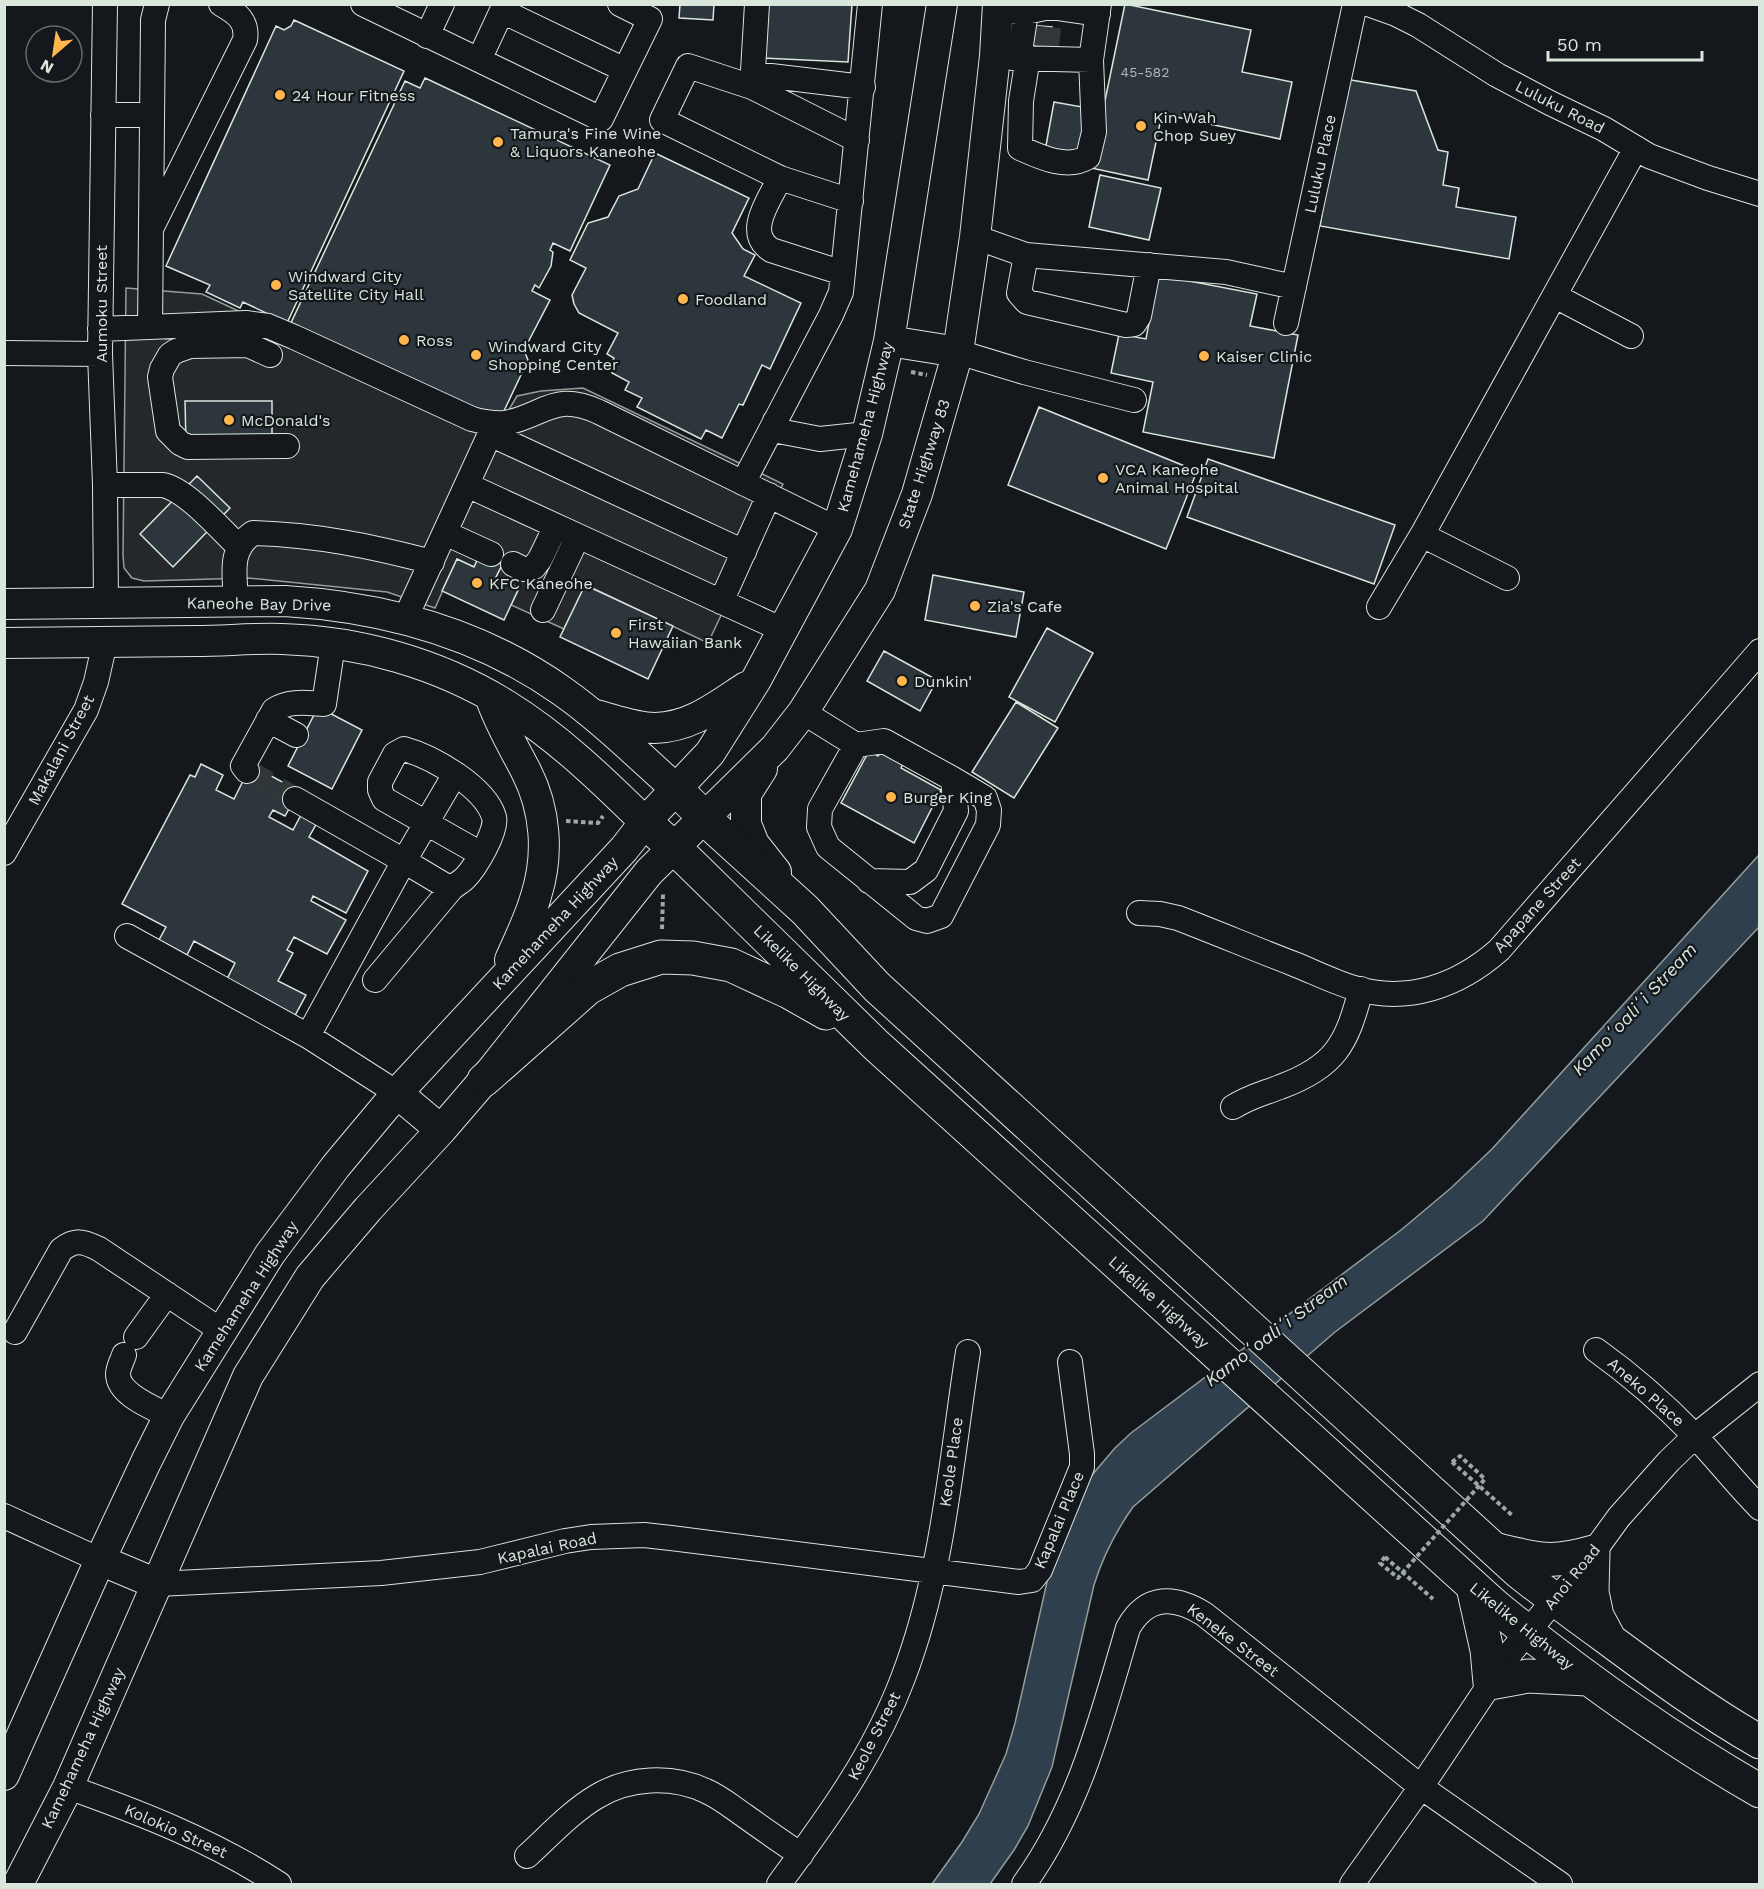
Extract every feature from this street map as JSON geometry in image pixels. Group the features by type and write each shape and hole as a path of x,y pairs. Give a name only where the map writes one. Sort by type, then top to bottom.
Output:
{"highway":[{"path":"676,789 805,910 877,987 1493,1549 1554,1600 1698,1703 1760,1742"},
{"name":"Likelike Highway","path":"645,822 868,1038 1473,1587 1587,1679 1679,1741 1760,1791"},
{"path":"483,1080 588,988 620,970 661,957 712,960 749,972 789,992 868,1038"},
{"path":"1493,1549 1528,1558 1548,1560 1570,1559 1593,1552 1592,1592 1598,1616 1610,1640"},
{"path":"1473,1587 1487,1650 1490,1683 1508,1678 1534,1676 1587,1679"}],"main road":[{"name":"Kamehameha Highway","path":"4,1775 100,1560 169,1416 270,1254 336,1166 397,1093 710,753 756,680 837,529 867,434 889,341 942,4"},
{"name":"State Highway 83","path":"673,848 776,748 802,712 880,590 917,494 958,352 975,237 987,128 1033,44 997,7"},
{"path":"889,341 958,352"},
{"name":"Kaneohe Bay Drive","path":"4,604 285,601 357,608 405,619 462,638 528,669 561,690 592,714 676,789"},
{"path":"105,642 106,602"},
{"path":"4,643 281,639 333,644 379,652 442,672 490,696 535,724 563,746 645,822"},
{"path":"592,714 637,726 655,728 672,726 698,718 756,680"},
{"path":"490,696 496,713 534,789 544,832 544,854 536,898 502,979"},
{"path":"776,748 746,794 746,824 754,844 805,910"},
{"name":"Kamehameha Highway","path":"18,1884 68,1787 248,1376 310,1277 368,1209 441,1130 650,872 673,848"},
{"path":"397,1093 441,1130"},
{"path":"100,1560 157,1584"}],"street":[{"name":"Aumoku Street","path":"105,4 99,354 105,485 106,602"},
{"path":"150,327 153,20 157,4"},
{"path":"151,230 245,40 246,33 242,20 232,10 221,4"},
{"path":"363,4 601,119 650,19 620,4"},
{"path":"427,36 442,4"},
{"path":"753,81 757,4"},
{"path":"743,483 838,301 851,201 870,4"},
{"name":"Luluku Place","path":"1286,322 1355,4"},
{"name":"Luluku Road","path":"1368,4 1418,25 1497,75 1604,129 1649,156 1760,194"},
{"path":"997,7 1026,12"},
{"path":"478,60 504,8 625,70"},
{"path":"1026,12 1033,44 1021,101 1020,148 1046,160 1079,163 1088,157 1094,132 1091,60 1099,9"},
{"path":"1033,44 1099,9"},
{"path":"1026,12 1033,44"},
{"path":"1033,44 1091,60"},
{"path":"851,201 780,178 662,120 688,66 753,81 863,87"},
{"path":"753,81 857,140"},
{"path":"103,115 152,114"},
{"path":"987,128 1020,131"},
{"path":"1379,608 1422,535 1636,148"},
{"path":"780,178 759,221 758,232 762,242 771,250 843,273"},
{"path":"975,237 1026,255 1226,272 1293,287"},
{"path":"1026,255 1019,293 1027,302 1126,325 1134,324 1139,316 1149,265"},
{"path":"1555,296 1631,336"},
{"path":"100,329 246,323 268,326 472,419 744,552"},
{"path":"287,446 188,447 173,438 166,423 174,373 183,361 192,358 278,355 285,352 294,337"},
{"path":"958,352 1024,372 1134,400"},
{"path":"4,353 99,354"},
{"path":"405,619 492,429 556,405 579,405 590,408 837,529"},
{"path":"776,421 773,430 820,439 867,434"},
{"path":"105,485 170,486 182,494 239,547"},
{"path":"467,485 783,630"},
{"path":"721,602 770,495"},
{"path":"555,584 518,566 530,569 538,563 556,526"},
{"path":"445,532 491,554"},
{"path":"236,602 234,562 239,547 254,533 304,535 346,542 432,562"},
{"path":"1422,535 1507,578"},
{"path":"543,610 578,536"},
{"name":"Makalani Street","path":"4,853 86,710 96,682 105,642"},
{"path":"247,771 243,766 274,710 289,703 324,704 333,644"},
{"name":"Apapane Street","path":"1138,913 1178,918 1337,982 1360,989 1392,994 1430,989 1458,979 1484,963 1499,950 1760,651"},
{"path":"802,712 856,745 884,741 985,798 988,825 941,916 927,921 916,918 828,847 819,827 820,809 856,745"},
{"path":"268,720 296,735"},
{"path":"375,980 451,889 466,877 481,854 492,837 495,818 482,796 454,774 417,753 404,749 395,754 380,782 380,790 384,799 481,854"},
{"path":"308,1036 454,774"},
{"path":"869,880 910,882 926,870 956,812 953,780"},
{"path":"294,799 451,889"},
{"path":"127,936 308,1036 397,1093"},
{"path":"1233,1107 1254,1095 1278,1089 1306,1077 1330,1059 1346,1036 1360,989"},
{"path":"15,1332 61,1250 70,1243 87,1243 99,1249 222,1331"},
{"path":"167,1294 130,1346 117,1372 119,1381 126,1391 141,1402 169,1416"},
{"name":"Aneko Place","path":"1596,1350 1632,1376 1695,1436 1732,1480 1760,1508"},
{"name":"Keole Place","path":"935,1570 968,1352"},
{"name":"Kapalai Place","path":"935,1570 1019,1582 1032,1580 1040,1570 1082,1467 1070,1362"},
{"name":"Anoi Road","path":"1352,1884 1527,1632 1571,1583 1625,1510 1695,1436 1760,1384"},
{"path":"4,1516 100,1560"},
{"name":"Kapalai Road","path":"157,1584 381,1573 480,1562 565,1541 617,1535 671,1538 935,1570"},
{"name":"Keole Street","path":"779,1884 854,1778 890,1710 914,1646 935,1570"},
{"name":"Keneke Street","path":"1024,1884 1038,1866 1057,1831 1089,1759 1104,1715 1128,1628 1141,1611 1149,1605 1170,1600 1181,1602 1204,1614 1421,1787 1560,1884"},
{"path":"527,1856 583,1805 598,1795 615,1787 651,1780 688,1784 705,1790 722,1799 801,1855"},
{"name":"Kolokio Street","path":"68,1787 124,1807 192,1836 240,1860 279,1884"}],"path":[{"path":"598,823 604,815"},
{"path":"556,821 598,823 603,828"},
{"path":"662,929 664,885"},
{"path":"1433,1599 1386,1557 1380,1563 1398,1578 1485,1479 1460,1456 1452,1462 1514,1516"}],"shaded area":[{"path":"126,288 202,294 485,426 504,418 517,396 541,391 583,388 783,484 708,643 586,585 564,629 511,605 519,588 496,577 503,562 481,553 474,567 457,559 435,608 387,592 248,578 144,581 132,578 124,568 123,555"}],"water":[{"name":"Kamoʻoaliʻi Stream","path":"1759,855 1759,927 1483,1221 1335,1332 1133,1507 1110,1544 1094,1585 1052,1767 1028,1826 990,1884 932,1884 979,1814 1006,1754 1052,1560 1086,1482 1131,1433 1401,1230 1451,1188 1492,1149"}],"building":[{"path":"680,4 714,4 713,20 679,18"},
{"path":"765,4 852,4 848,62 762,58"},
{"path":"1125,4 1251,30 1242,72 1292,82 1280,139 1162,114 1148,180 1091,168"},
{"path":"294,20 404,71 287,323 243,302 240,308 206,292 210,285 166,266 276,26 284,30 291,26"},
{"path":"1026,25 1052,27 1049,48 1023,45"},
{"path":"425,78 610,165 570,251 553,243 550,250 553,252 551,266 539,288 535,285 532,291 550,300 524,350 528,360 503,413 485,419 289,327 405,81 420,88"},
{"path":"1345,79 1416,91 1438,150 1448,152 1443,185 1459,188 1456,207 1516,217 1509,259 1320,226"},
{"path":"1054,102 1088,108 1079,157 1045,151"},
{"name":"Foodland","path":"655,153 749,198 732,233 743,249 755,255 744,276 801,303 770,369 762,365 743,405 739,404 722,438 706,430 701,439 637,407 642,398 625,390 629,382 612,373 616,365 612,363 614,358 607,354 618,333 579,313 574,304 572,295 586,268 570,260 588,223 608,217 619,196 638,189"},
{"path":"1100,175 1161,188 1149,240 1089,227"},
{"name":"Kaiser Clinic","path":"1158,275 1257,294 1250,326 1298,335 1274,458 1143,432 1153,382 1111,373 1119,334 1146,339"},
{"name":"McDonald's","path":"185,401 272,401 272,439 186,444"},
{"name":"VCA Kaneohe Animal Hospital","path":"1039,407 1197,471 1166,549 1008,485"},
{"path":"1208,459 1395,525 1374,584 1187,517"},
{"path":"197,476 230,508 173,567 140,534"},
{"name":"KFC Kaneohe","path":"481,552 503,563 496,577 519,588 504,620 442,591 457,559 474,567"},
{"name":"Zia's Cafe","path":"933,575 1024,592 1016,637 925,620"},
{"name":"First Hawaiian Bank","path":"585,585 673,626 648,679 560,637"},
{"path":"1047,628 1093,653 1055,722 1009,697"},
{"name":"Dunkin'","path":"884,651 937,680 920,711 867,681"},
{"path":"1016,702 1058,728 1014,798 972,772"},
{"path":"318,707 362,730 332,789 288,766"},
{"name":"Burger King","path":"883,748 905,760 901,768 941,790 914,843 841,803 869,751 878,756"},
{"path":"201,764 223,775 216,790 234,799 251,765 299,791 285,816 273,810 269,817 293,830 302,813 318,821 309,837 368,871 346,913 313,896 311,901 346,920 327,954 294,937 287,950 293,953 278,981 306,995 291,1023 223,987 235,963 194,941 187,955 159,940 166,927 122,904 190,775 195,777"}],"tunnel":[{"path":"1047,47 1049,27"},
{"path":"247,771 295,799"}],"place":[{"name":"24 Hour Fitness","path":"280,95"},
{"name":"Kin Wah Chop Suey","path":"1141,126"},
{"name":"Tamura's Fine Wine & Liquors Kaneohe","path":"498,142"},
{"name":"Windward City Satellite City Hall","path":"276,285"},
{"name":"Foodland","path":"683,299"},
{"name":"Ross","path":"404,340"},
{"name":"Windward City Shopping Center","path":"476,355"},
{"name":"Kaiser Clinic","path":"1204,356"},
{"name":"McDonald's","path":"229,420"},
{"name":"VCA Kaneohe Animal Hospital","path":"1103,478"},
{"name":"KFC Kaneohe","path":"477,583"},
{"name":"Zia's Cafe","path":"975,606"},
{"name":"First Hawaiian Bank","path":"616,633"},
{"name":"Dunkin'","path":"902,681"},
{"name":"Burger King","path":"891,797"}]}
